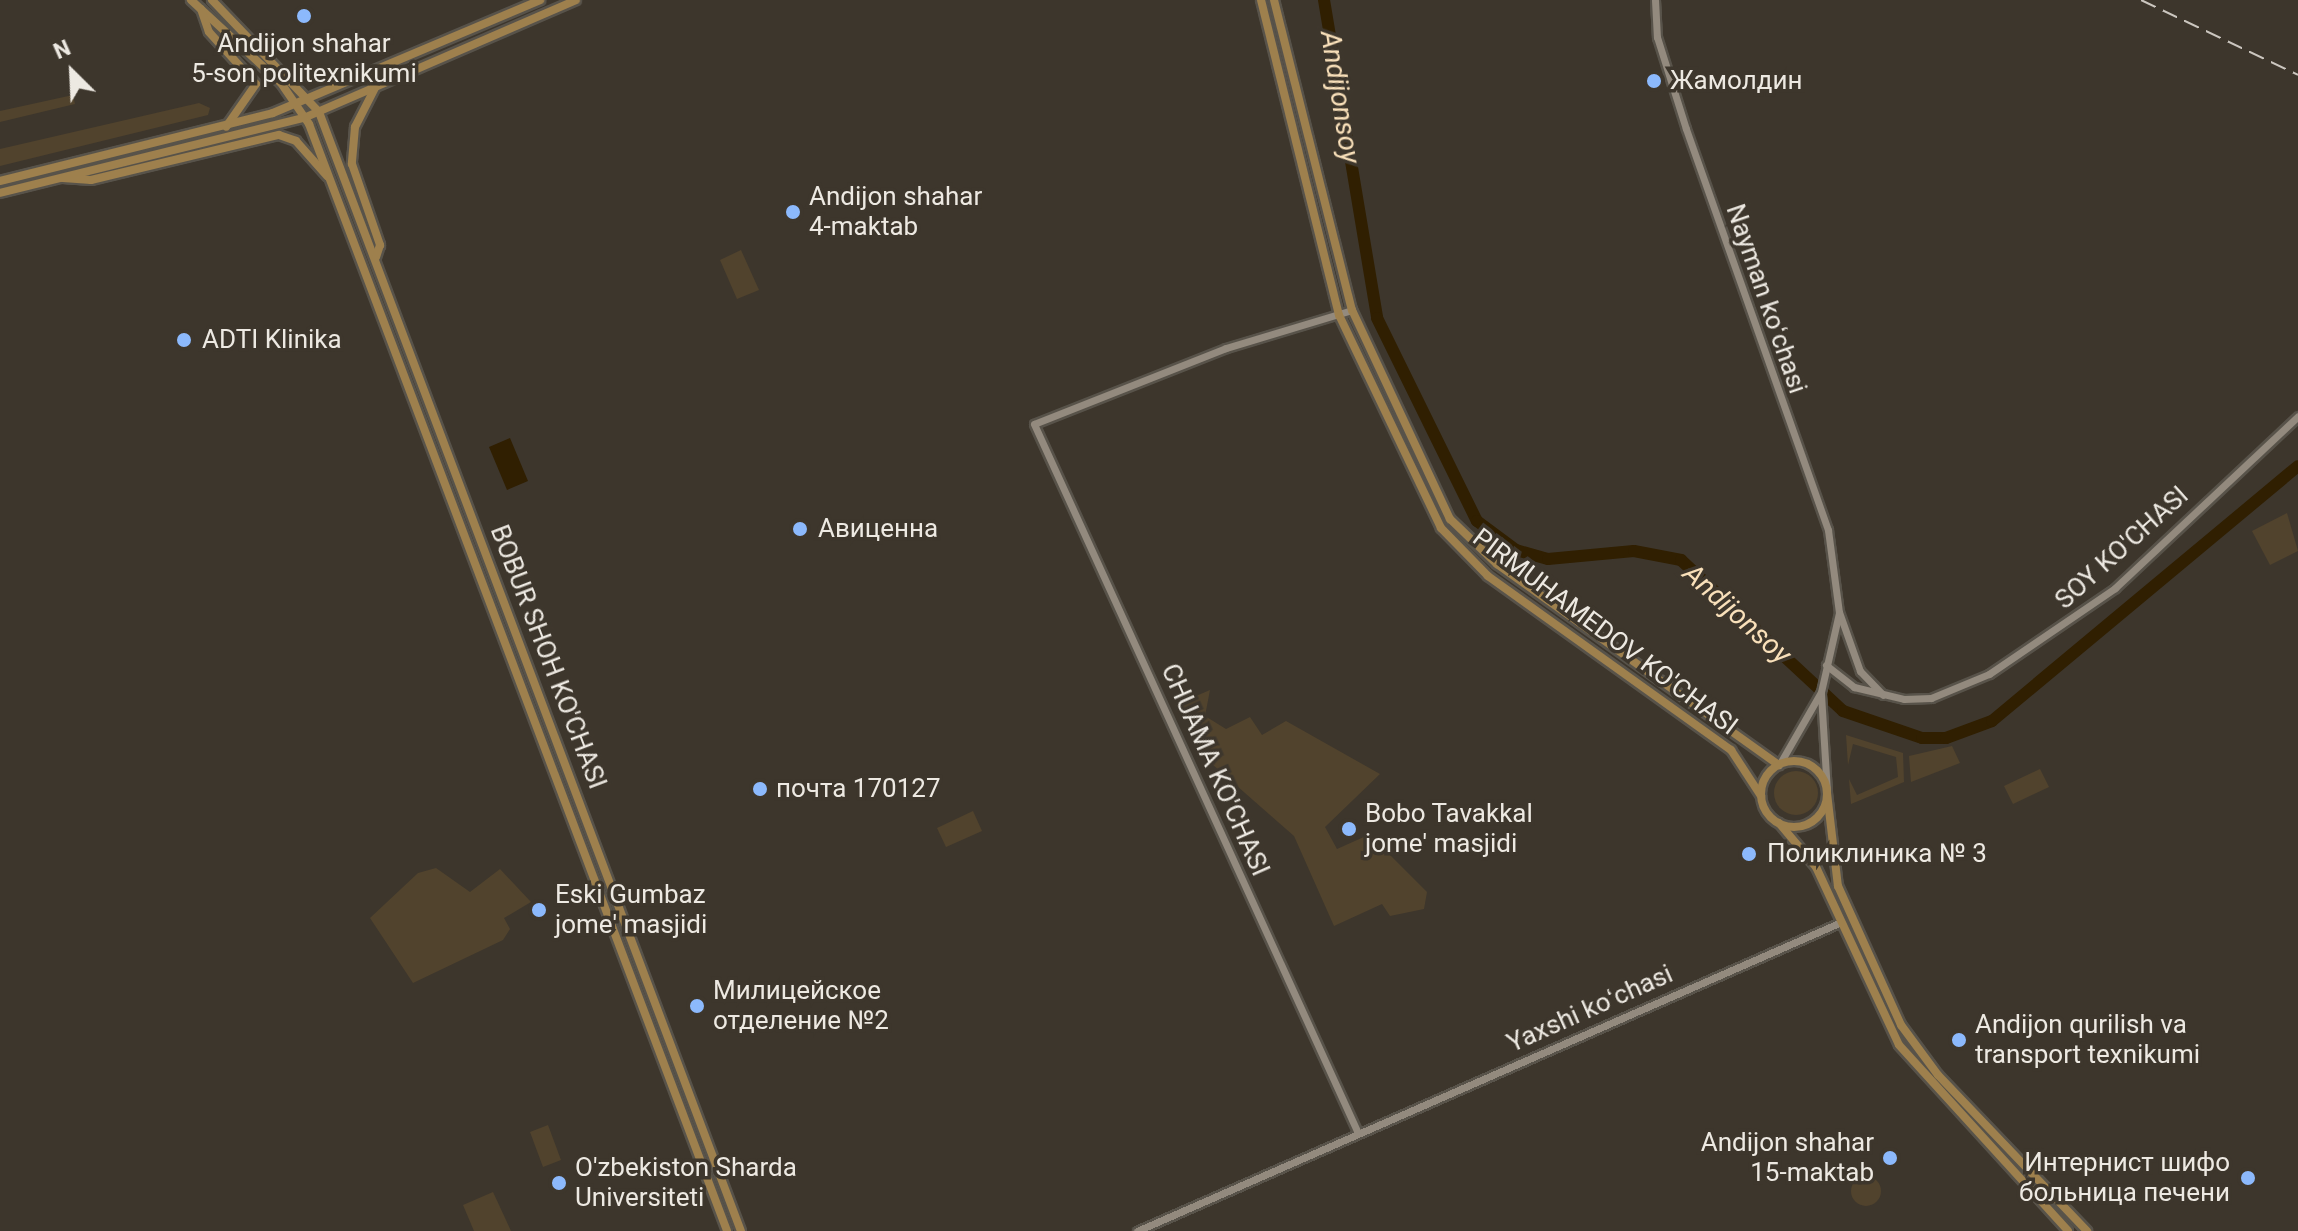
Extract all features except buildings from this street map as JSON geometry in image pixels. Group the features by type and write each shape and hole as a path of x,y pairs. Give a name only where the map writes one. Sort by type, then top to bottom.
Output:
{"main road":[{"name":"BOBUR SHOH KO'CHASI","path":"191,0 299,105 306,117 727,1231"},
{"name":"BOBUR SHOH KO'CHASI","path":"212,0 312,99 319,112 741,1231"},
{"path":"0,181 226,127 299,105 540,0"},
{"path":"0,193 306,117 576,0"},
{"name":"PIRMUHAMEDOV KO'CHASI","path":"1261,0 1339,315 1413,475 1459,551 1731,750 1761,796"},
{"name":"PIRMUHAMEDOV KO'CHASI","path":"1274,0 1352,310 1421,469 1464,538 1779,765"},
{"path":"201,8 209,32 256,84 226,127"},
{"path":"375,87 355,127 352,164 380,245 376,257"},
{"path":"63,178 91,180 279,135 296,141 331,180"},
{"path":"499,623 512,618"},
{"path":"525,692 538,687"},
{"path":"2068,1231 1925,1082 1880,1013 1816,867 1761,796 1779,765 1811,765 1827,793 1838,886 1901,1025 1938,1075 2087,1231"},
{"path":"1779,823 1812,822 1827,793"}],"street":[{"name":"Nayman koʻchasi","path":"1655,0 1657,37 1686,129 1828,530 1839,612"},
{"path":"1339,315 1352,310"},
{"name":"CHUAMA KO'CHASI","path":"1339,315 1226,348 1034,424 1358,1133"},
{"name":"SOY KO'CHASI","path":"1826,665 1844,682 1883,695 1942,695 2054,634 2115,588 2298,416"},
{"path":"1827,793 1821,692 1839,612"},
{"path":"1839,612 1860,671 1883,695"},
{"path":"1779,765 1821,692"},
{"name":"Yaxshi koʻchasi","path":"1137,1231 1839,923"}],"shaded area":[{"path":"73,95 75,104 0,122 0,111"},
{"path":"199,103 210,108 208,115 0,166 0,149"},
{"path":"741,250 759,290 737,299 720,260"},
{"path":"510,438 528,481 507,490 489,447"},
{"path":"2287,513 2298,551 2270,565 2252,531"},
{"path":"1210,690 1205,716 1226,729 1250,717 1262,735 1286,721 1380,774 1325,827 1337,849 1366,836 1388,853 1427,892 1424,909 1390,916 1382,904 1334,926 1294,836 1204,757 1191,733 1201,725 1190,709 1179,713 1175,705"},
{"path":"1846,735 1903,753 1904,782 1851,804 1849,779 1857,795 1898,777 1896,757 1853,744 1848,765"},
{"path":"1952,746 1960,763 1911,782 1909,756"},
{"path":"2040,769 2049,787 2013,804 2004,786"},
{"path":"1796,771 1812,777 1818,793 1812,809 1796,815 1780,809 1774,793 1780,777"},
{"path":"973,811 982,831 946,847 937,828"},
{"path":"436,868 470,892 500,869 531,902 504,918 510,929 503,940 413,983 370,918 418,873"},
{"path":"548,1125 561,1160 543,1167 530,1132"},
{"path":"1866,1176 1877,1180 1881,1191 1877,1202 1866,1206 1855,1202 1851,1191 1855,1180"},
{"path":"493,1192 511,1231 474,1231 463,1205"}],"waterway":[{"name":"Andijonsoy","path":"1324,0 1377,318 1477,521 1516,550 1548,559 1634,551 1681,560 1843,711 1922,738 1946,738 1992,721 2298,466"}],"railway":[{"path":"2141,0 2298,75"}],"place":[{"name":"Andijon shahar 5-son politexnikumi","path":"304,16"},
{"name":"Жамолдин","path":"1654,81"},
{"name":"Andijon shahar 4-maktab","path":"793,212"},
{"name":"ADTI Klinika","path":"184,340"},
{"name":"Авиценна","path":"800,529"},
{"name":"почта 170127","path":"760,789"},
{"name":"Bobo Tavakkal jome' masjidi","path":"1349,829"},
{"name":"Поликлиника № 3","path":"1749,854"},
{"name":"Eski Gumbaz jome' masjidi","path":"539,910"},
{"name":"Милицейское отделение №2","path":"697,1006"},
{"name":"Andijon qurilish va transport texnikumi","path":"1959,1040"},
{"name":"Andijon shahar 15-maktab","path":"1890,1158"},
{"name":"Интернист шифо больница печени","path":"2248,1178"},
{"name":"O'zbekiston Sharda Universiteti","path":"559,1183"}]}
